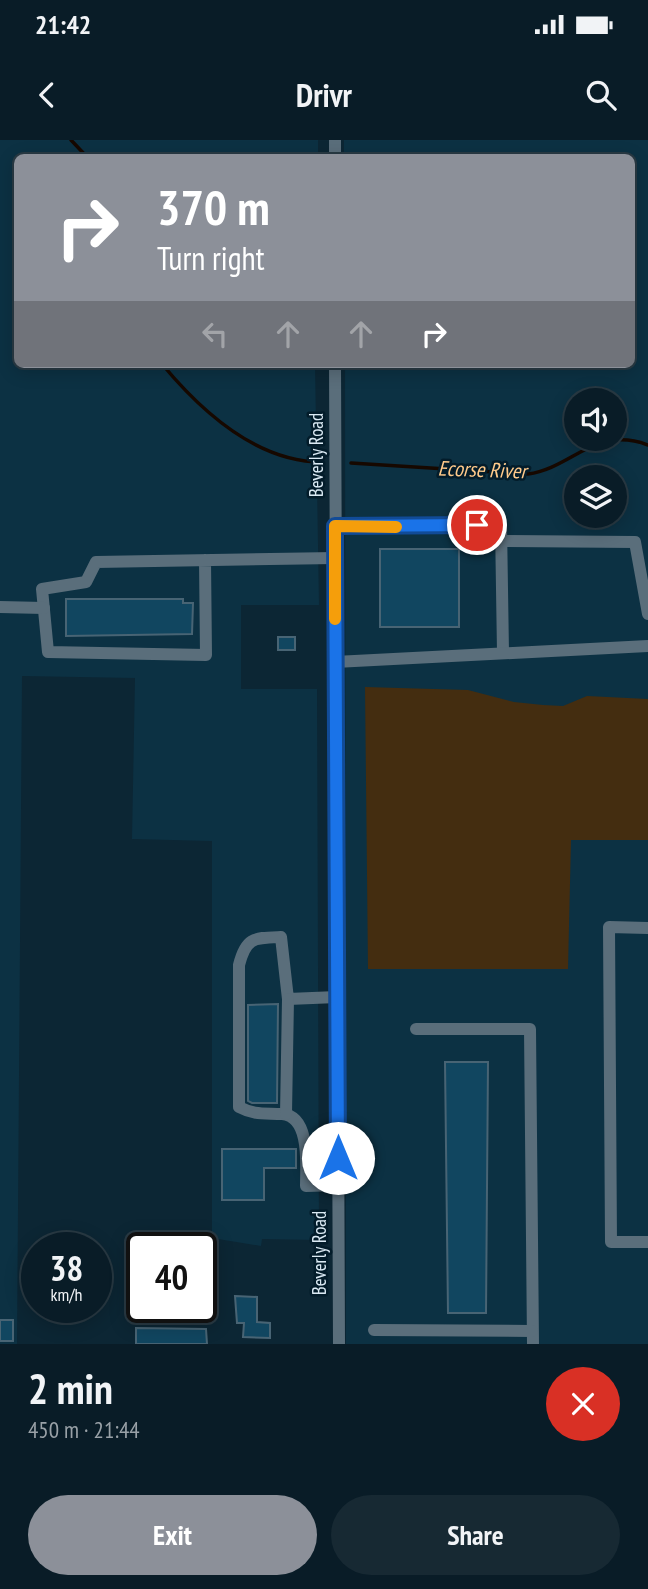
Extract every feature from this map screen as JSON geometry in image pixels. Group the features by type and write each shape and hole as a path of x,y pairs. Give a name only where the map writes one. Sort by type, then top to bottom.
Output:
{"street":[{"name":"Beverly Road","path":"335,368 339,1344"},
{"path":"335,526 501,525 503,653"},
{"path":"502,541 635,542 648,614"},
{"path":"205,560 206,655 48,652 42,589 86,582 96,562 205,560 335,558"},
{"path":"0,607 44,608"},
{"path":"335,663 648,646"},
{"path":"648,928 608,927 611,1242 648,1242"},
{"path":"286,1114 288,999 281,937 256,938 243,947 239,965 239,1107 254,1114 286,1114 299,1124 305,1140 306,1186 338,1185"},
{"path":"288,999 337,997"},
{"path":"374,1330 533,1338 530,1029 416,1029"}],"shaded area":[{"path":"0,140 318,140 318,154 14,154 14,368 315,368 319,605 241,605 241,689 317,689 319,1240 262,1239 261,1246 217,1239 217,1232 212,1232 212,841 132,839 135,678 22,676 17,1344 0,1344"},
{"path":"344,140 648,140 648,1344 346,1344 345,368 635,368 635,154 344,154"},
{"path":"365,687 468,690 514,702 563,706 587,696 648,699 648,840 571,840 568,969 368,969"}],"building":[{"path":"380,549 459,549 459,627 380,627"},
{"path":"66,599 183,599 183,603 193,603 192,634 66,636"},
{"path":"278,637 295,637 295,650 278,650"},
{"path":"278,1004 277,1103 252,1103 248,1101 248,1005"},
{"path":"445,1062 488,1062 486,1313 448,1313"},
{"path":"222,1149 296,1149 296,1168 264,1168 264,1200 222,1200"},
{"path":"235,1296 257,1297 257,1322 270,1323 270,1338 243,1337 244,1323 237,1323"},
{"path":"0,1320 13,1320 13,1341 0,1341"},
{"path":"136,1328 206,1329 207,1344 136,1344"}],"waterway":[{"name":"Ecorse River","path":"71,140 84,154"},
{"name":"Ecorse River","path":"165,368 194,399 232,431 275,453 298,460 322,462"},
{"name":"Ecorse River","path":"351,463 528,474 544,470 598,444 613,440 629,440 648,445"}],"slow traffic":[{"path":"335,619 335,526 396,527"}],"route":[{"path":"338,1158 335,526 477,525"}]}
